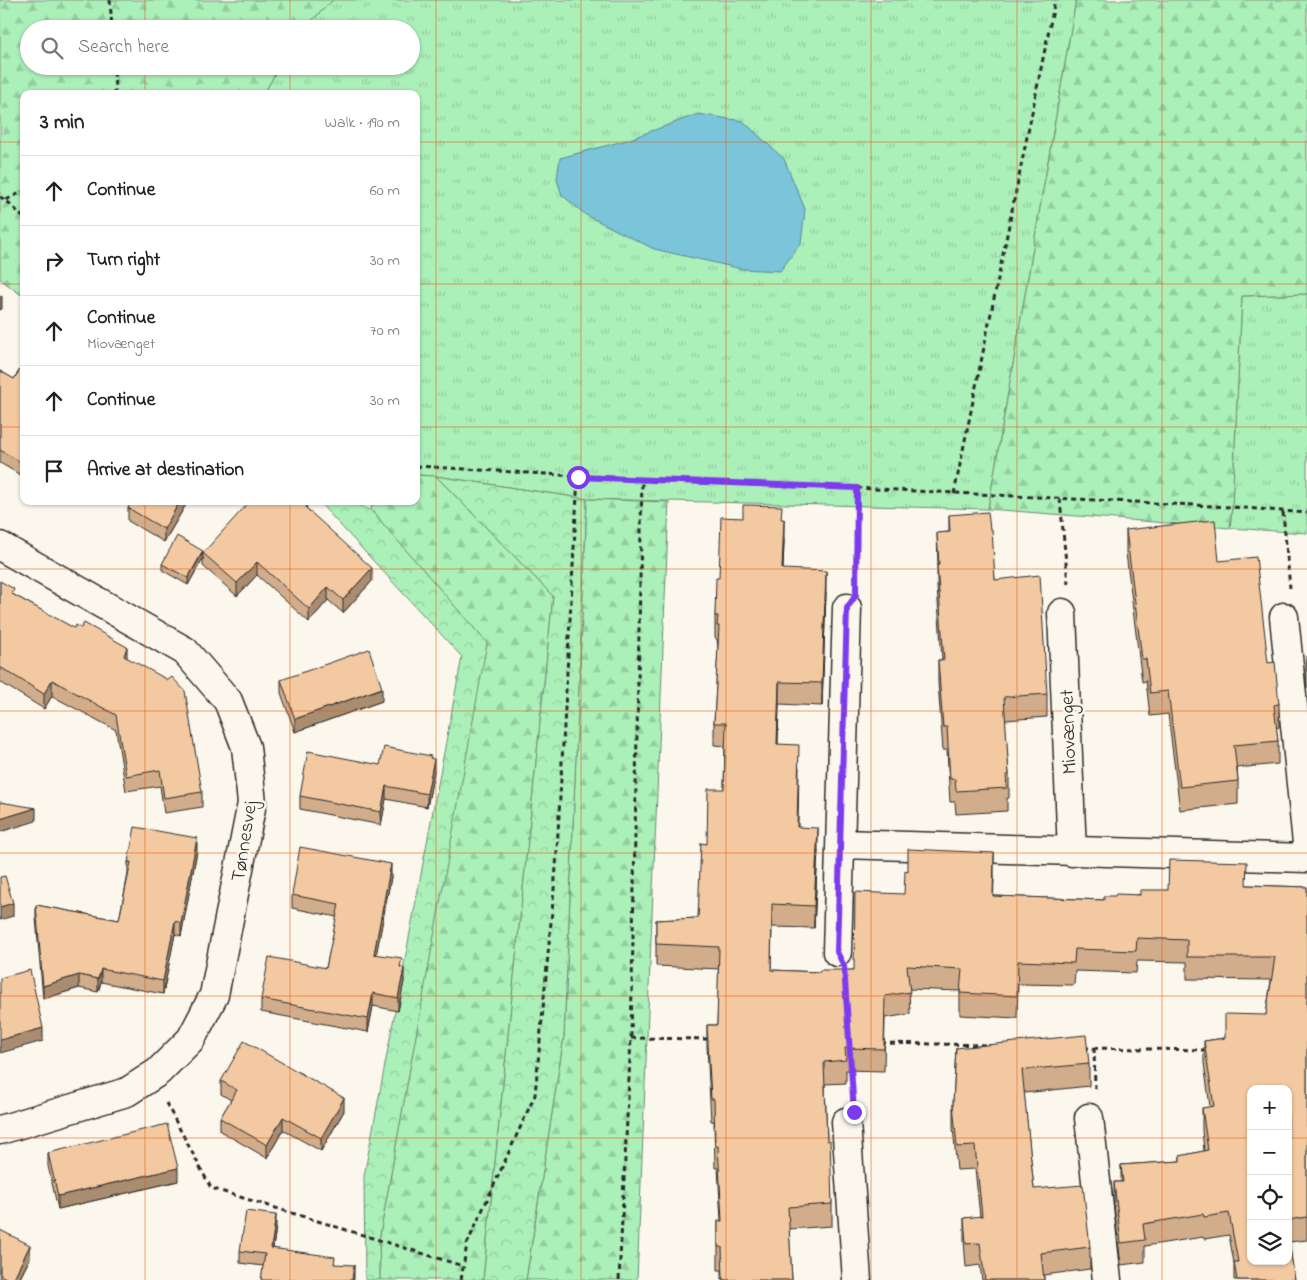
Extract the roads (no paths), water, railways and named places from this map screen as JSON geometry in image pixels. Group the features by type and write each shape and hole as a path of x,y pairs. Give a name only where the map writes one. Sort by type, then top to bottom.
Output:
{"street":[{"name":"Tønnesvej","path":"0,546 185,651 228,701 246,747 252,803 214,995 191,1039 158,1072 127,1092 0,1130"},
{"path":"837,952 847,608"},
{"name":"Miovænget","path":"1062,613 1072,852"},
{"path":"1284,617 1307,843"},
{"path":"841,844 1307,858"},
{"path":"1089,1118 1108,1280"},
{"path":"846,1122 857,1280"}],"water":[{"path":"698,114 743,121 784,159 805,209 801,243 780,271 742,269 654,249 586,215 562,195 557,180 560,158 627,140"}]}
